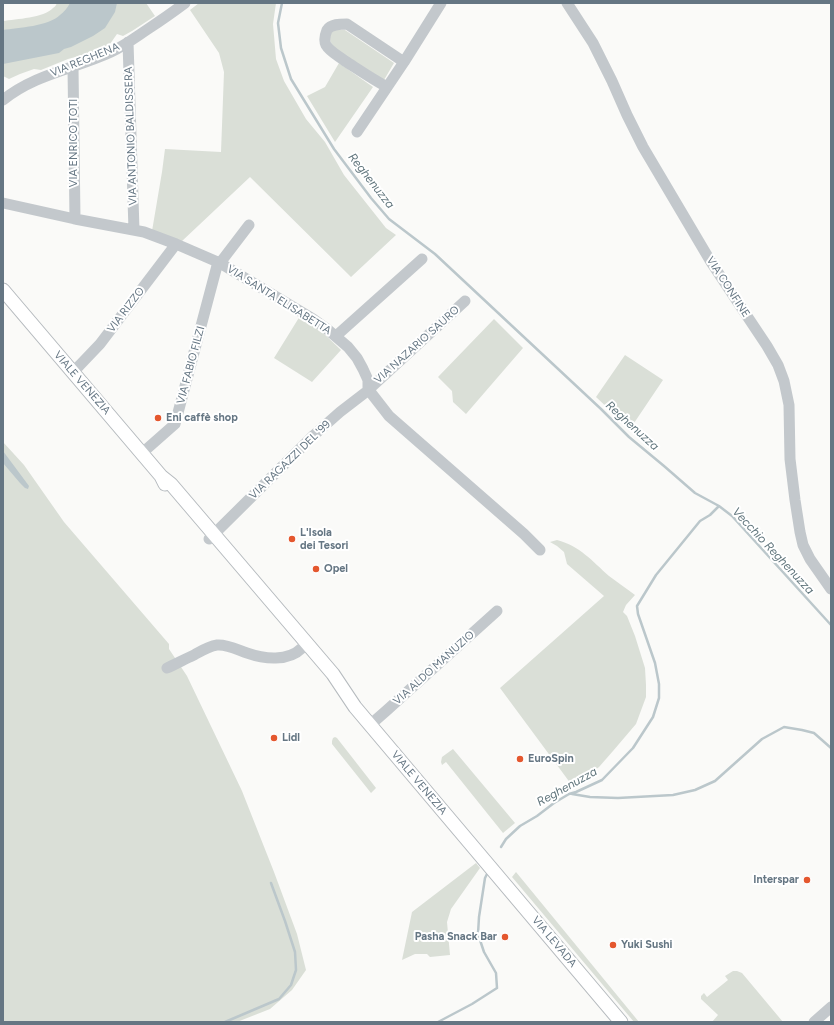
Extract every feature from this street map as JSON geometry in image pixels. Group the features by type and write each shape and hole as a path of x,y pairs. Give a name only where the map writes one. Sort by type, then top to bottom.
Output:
{"main road":[{"name":"VIALE VENEZIA","path":"5,296 72,372 212,537 333,674 352,703 487,863"},
{"name":"VIALE VENEZIA","path":"212,537 328,680 352,703"},
{"name":"VIA LEVADA","path":"487,863 621,1022"}],"street":[{"name":"VIA REGHENA","path":"3,100 21,87 38,79 113,51 185,3"},
{"path":"357,132 441,3"},
{"name":"VIA CONFINE","path":"567,3 593,43 643,147 711,262 778,365 784,381 789,405 791,466 794,500 800,532 810,559 831,589"},
{"path":"387,87 331,51 324,39 327,30 332,26 347,24 404,62"},
{"name":"VIA ANTONIO BALDISSERA","path":"128,42 134,230"},
{"name":"VIA ENRICO TOTI","path":"73,67 75,219"},
{"name":"VIA SANTA ELISABETTA","path":"3,203 144,232 176,244 219,262 314,320 336,336 357,358 368,380 368,389 389,416 540,550"},
{"path":"219,262 249,225"},
{"name":"VIA RIZZO","path":"72,372 100,344 176,244"},
{"path":"336,336 422,259"},
{"name":"VIA FABIO FILZI","path":"141,454 175,424 219,262"},
{"name":"VIA NAZARIO SAURO","path":"368,389 465,301"},
{"name":"VIA RAGAZZI DEL '99","path":"212,537 314,435 368,389"},
{"name":"VIA ALDO MANUZIO","path":"370,725 497,611"},
{"name":"VIALE VENEZIA","path":"298,634 302,648 312,656 318,657"},
{"path":"167,668 206,649 217,646 226,646 256,656 270,658 291,656 302,648"},
{"path":"814,1022 831,1007"},
{"path":"825,1022 831,1016"}],"shaded area":[{"path":"57,3 146,3 155,16 123,36 117,34 110,44 90,53 68,59 41,70 34,69 9,79 3,76 3,21 30,18 43,14 54,8"},
{"path":"70,3 117,3 115,12 105,28 93,36 64,49 59,53 3,64 3,30 49,22 61,14"},
{"path":"199,3 276,3 273,24 276,59 284,81 306,119 325,142 344,175 386,228 396,235 351,277 250,177 181,242 152,231 165,149 221,152 224,72 219,53 190,10"},
{"path":"336,29 345,30 394,63 384,80 333,48 329,37 331,32"},
{"path":"339,63 373,87 335,142 307,96 325,87"},
{"path":"300,316 319,329 341,350 312,382 274,358"},
{"path":"494,319 523,348 466,414 453,402 452,391 438,377"},
{"path":"625,355 663,380 630,429 596,397"},
{"path":"3,442 24,465 64,522 169,644 169,649 187,676 242,791 297,934 306,970 292,990 270,1009 237,1022 3,1022"},
{"path":"3,451 29,486 28,489 20,483 3,463"},
{"path":"557,540 579,550 609,576 635,595 626,605 623,612 627,616 635,636 645,668 646,685 646,697 636,724 599,767 586,777 571,784 500,688 604,596 567,564 564,552 550,542"},
{"path":"335,737 376,788 371,793 332,744 333,738"},
{"path":"453,749 515,823 503,833 446,762 442,765 442,757"},
{"path":"476,863 480,868 451,909 447,922 450,955 430,957 427,954 415,954 402,960 412,912"},
{"path":"516,872 639,1022 634,1022 512,877"},
{"path":"733,971 742,973 783,1022 712,1022 718,1015 701,999 701,996 704,993 707,997 728,980 725,976"}],"waterway":[{"name":"Reghenuzza","path":"282,3 278,23 281,48 291,79 334,149 389,219 435,254 629,437 695,493 719,506 710,515 700,521 656,575 637,606 638,614 655,663 659,684 659,698 653,717 633,748 602,780 569,794 554,803 537,816 520,826 506,839 501,847"},
{"name":"Vecchio Reghenuzza","path":"719,506 732,516 831,625"},
{"name":"Vecchio Reghenuzza","path":"572,794 590,797 618,798 673,795 695,790 715,781 762,739 784,727 814,733 831,748"},
{"name":"Reghenuzza","path":"438,1022 472,1004 497,988 496,973 484,952 478,934 485,878 488,872"},
{"path":"225,1022 279,999 291,985 296,970 295,952 271,883"}],"place":[{"name":"Eni caffè shop","path":"158,418"},
{"name":"L'Isola dei Tesori","path":"292,539"},
{"name":"Opel","path":"316,569"},
{"name":"Lidl","path":"274,738"},
{"name":"EuroSpin","path":"520,759"},
{"name":"Interspar","path":"807,880"},
{"name":"Pasha Snack Bar","path":"505,937"},
{"name":"Yuki Sushi","path":"613,945"}]}
